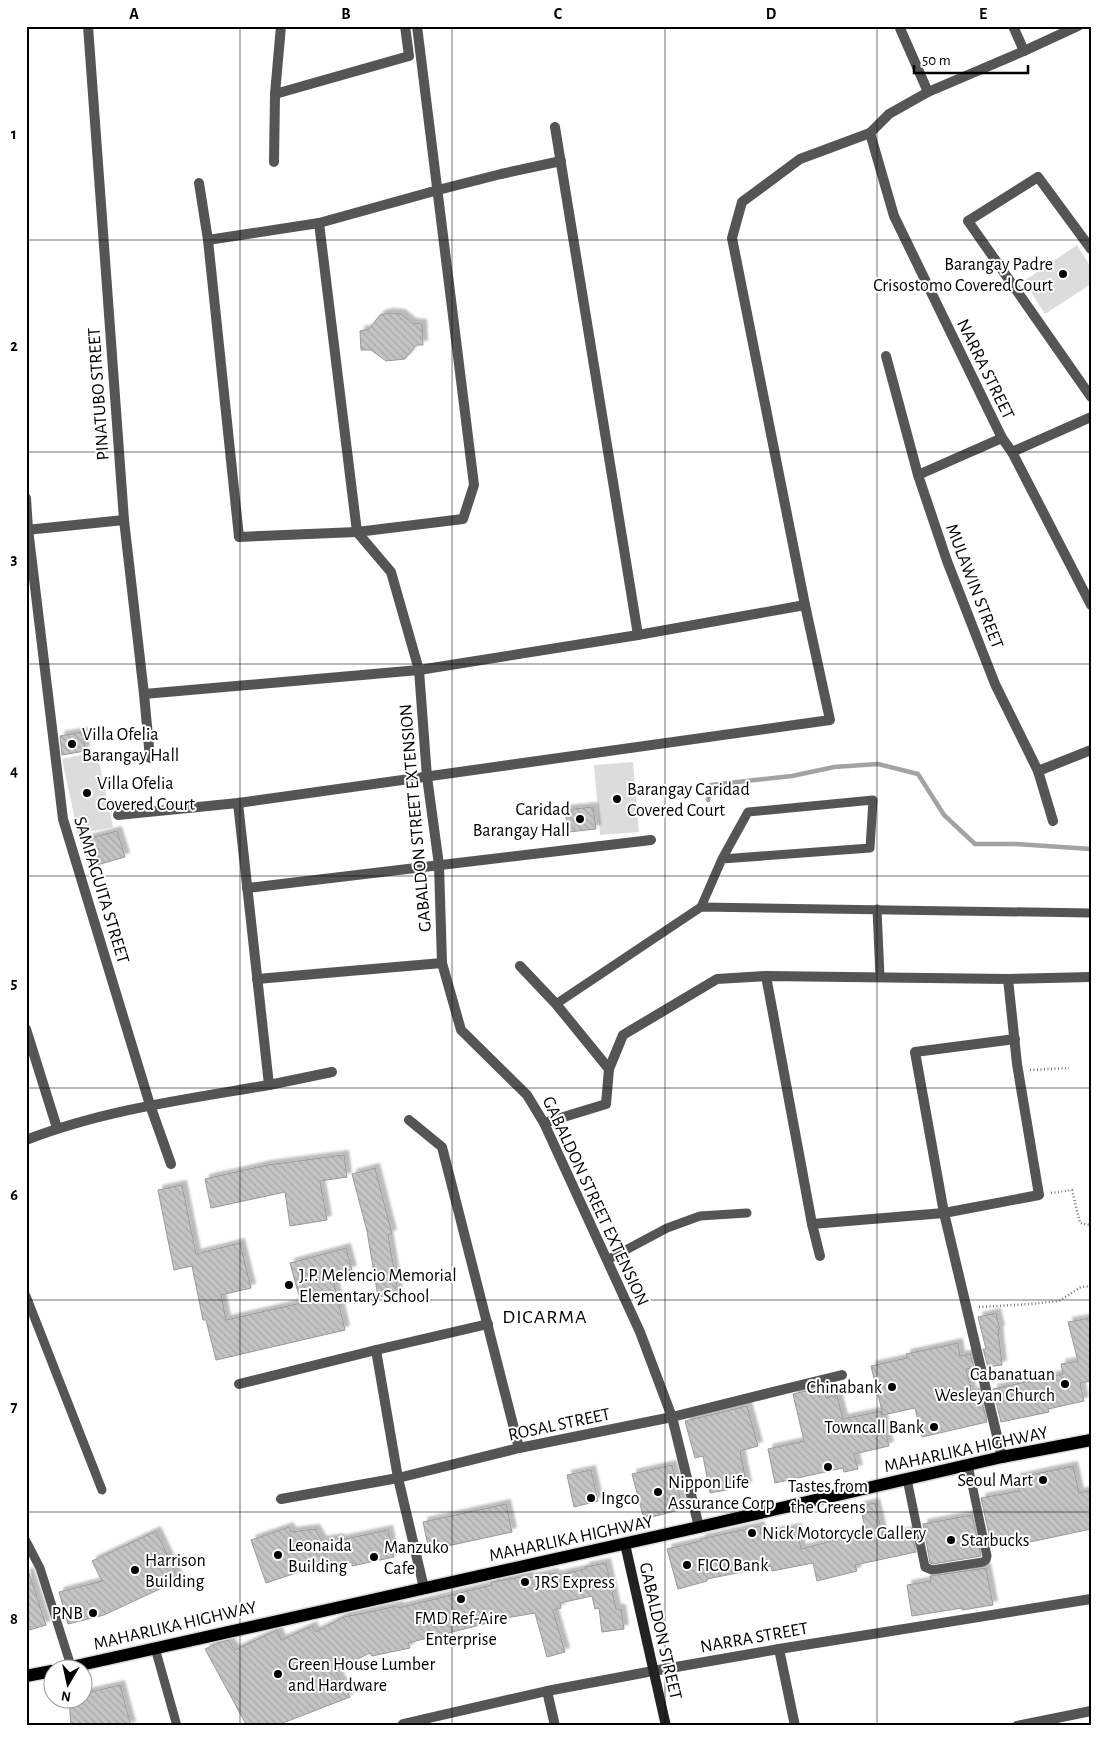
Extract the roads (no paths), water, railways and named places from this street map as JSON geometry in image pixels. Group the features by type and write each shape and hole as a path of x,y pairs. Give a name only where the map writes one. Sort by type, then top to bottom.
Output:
{"main road":[{"name":"MAHARLIKA HIGHWAY","path":"92,1662 625,1544 1002,1457 1091,1440"},
{"name":"GABALDON STREET","path":"625,1544 666,1726"},
{"path":"26,1676 42,1673"}],"street":[{"name":"PINATUBO STREET","path":"88,26 124,520 150,758"},
{"path":"274,162 275,94 281,26"},
{"path":"275,94 409,56 405,26"},
{"path":"199,183 208,240 239,537 357,532 463,519 474,485 417,26"},
{"path":"899,26 928,92"},
{"path":"1013,26 1024,51"},
{"path":"118,815 238,803 830,720 805,605 732,238 742,202 800,159 870,133 889,114 928,92 1078,26"},
{"path":"555,127 638,635"},
{"name":"NARRA STREET","path":"870,133 894,216 1002,438 1012,452 1091,606"},
{"path":"208,240 319,223 438,190 561,161"},
{"path":"1091,250 1038,177 968,221 1091,397"},
{"path":"319,223 357,532"},
{"name":"MULAWIN STREET","path":"886,356 918,475 947,561 995,684 1038,771 1053,821"},
{"path":"1012,452 1091,416"},
{"path":"918,475 1002,438"},
{"name":"SAMPAGUITA STREET","path":"26,498 27,530 63,819 150,1106 171,1164"},
{"path":"27,530 124,520"},
{"name":"GABALDON STREET EXTENSION","path":"357,532 391,572 419,670 427,777 439,865 442,963 461,1030 527,1095 544,1123 640,1332 672,1417 699,1527"},
{"path":"144,694 419,670 638,635 805,605"},
{"path":"1038,771 1091,750"},
{"path":"238,803 269,1086"},
{"path":"247,888 651,840"},
{"path":"257,979 442,963"},
{"path":"520,966 556,1004 609,1068"},
{"path":"766,976 812,1224 820,1256"},
{"path":"544,1123 606,1104 609,1068 623,1035 716,979 766,976 1008,978 1091,976"},
{"path":"812,1224 944,1213 1040,1195 1018,1070 1008,978"},
{"path":"26,1029 57,1128"},
{"path":"1002,1457 944,1213 914,1052 1014,1039"},
{"path":"26,1140 57,1128 150,1106 269,1086 332,1072"},
{"path":"409,1120 442,1147 519,1448"},
{"path":"239,1384 488,1324"},
{"path":"376,1350 398,1478 424,1588"},
{"name":"ROSAL STREET","path":"281,1499 398,1478 519,1448 672,1417 842,1374"},
{"name":"NARRA STREET","path":"401,1725 547,1691 653,1671 1091,1599"},
{"path":"779,1649 795,1726"},
{"path":"547,1691 555,1726"},
{"path":"1017,1726 1091,1711"}],"lane":[{"path":"556,1004 701,907 722,859 748,812 873,800 870,848 722,859"},
{"path":"701,907 1091,913"},
{"path":"877,909 880,977"},
{"path":"607,1260 667,1228 700,1216 747,1213"},
{"path":"26,1296 102,1490"},
{"path":"907,1479 925,1567 932,1570 983,1562 987,1556 968,1465"},
{"path":"26,1542 40,1568 70,1660"},
{"path":"154,1648 176,1726"}],"waterway":[{"path":"708,800 711,785 792,776 834,767 878,764 918,774 944,815 975,844 1015,844 1091,849"}],"place":[{"name":"Barangay Padre Crisostomo Covered Court","path":"1063,274"},
{"name":"Villa Ofelia Barangay Hall","path":"72,744"},
{"name":"Villa Ofelia Covered Court","path":"87,793"},
{"name":"Barangay Caridad Covered Court","path":"617,799"},
{"name":"Caridad Barangay Hall","path":"580,819"},
{"name":"J.P. Melencio Memorial Elementary School","path":"289,1285"},
{"name":"Cabanatuan Wesleyan Church","path":"1065,1384"},
{"name":"Chinabank","path":"892,1387"},
{"name":"Towncall Bank","path":"934,1427"},
{"name":"Tastes from the Greens","path":"828,1467"},
{"name":"Seoul Mart","path":"1043,1480"},
{"name":"Nippon Life Assurance Corp","path":"658,1492"},
{"name":"Ingco","path":"591,1498"},
{"name":"Nick Motorcycle Gallery","path":"752,1533"},
{"name":"Starbucks","path":"951,1540"},
{"name":"Leonaida Building","path":"278,1555"},
{"name":"Manzuko Cafe","path":"374,1557"},
{"name":"FICO Bank","path":"687,1565"},
{"name":"Harrison Building","path":"135,1570"},
{"name":"JRS Express","path":"525,1582"},
{"name":"FMD Ref-Aire Enterprise","path":"461,1599"},
{"name":"PNB","path":"93,1613"},
{"name":"Green House Lumber and Hardware","path":"278,1674"}],"district":[{"name":"DICARMA","path":"545,1316"}]}
